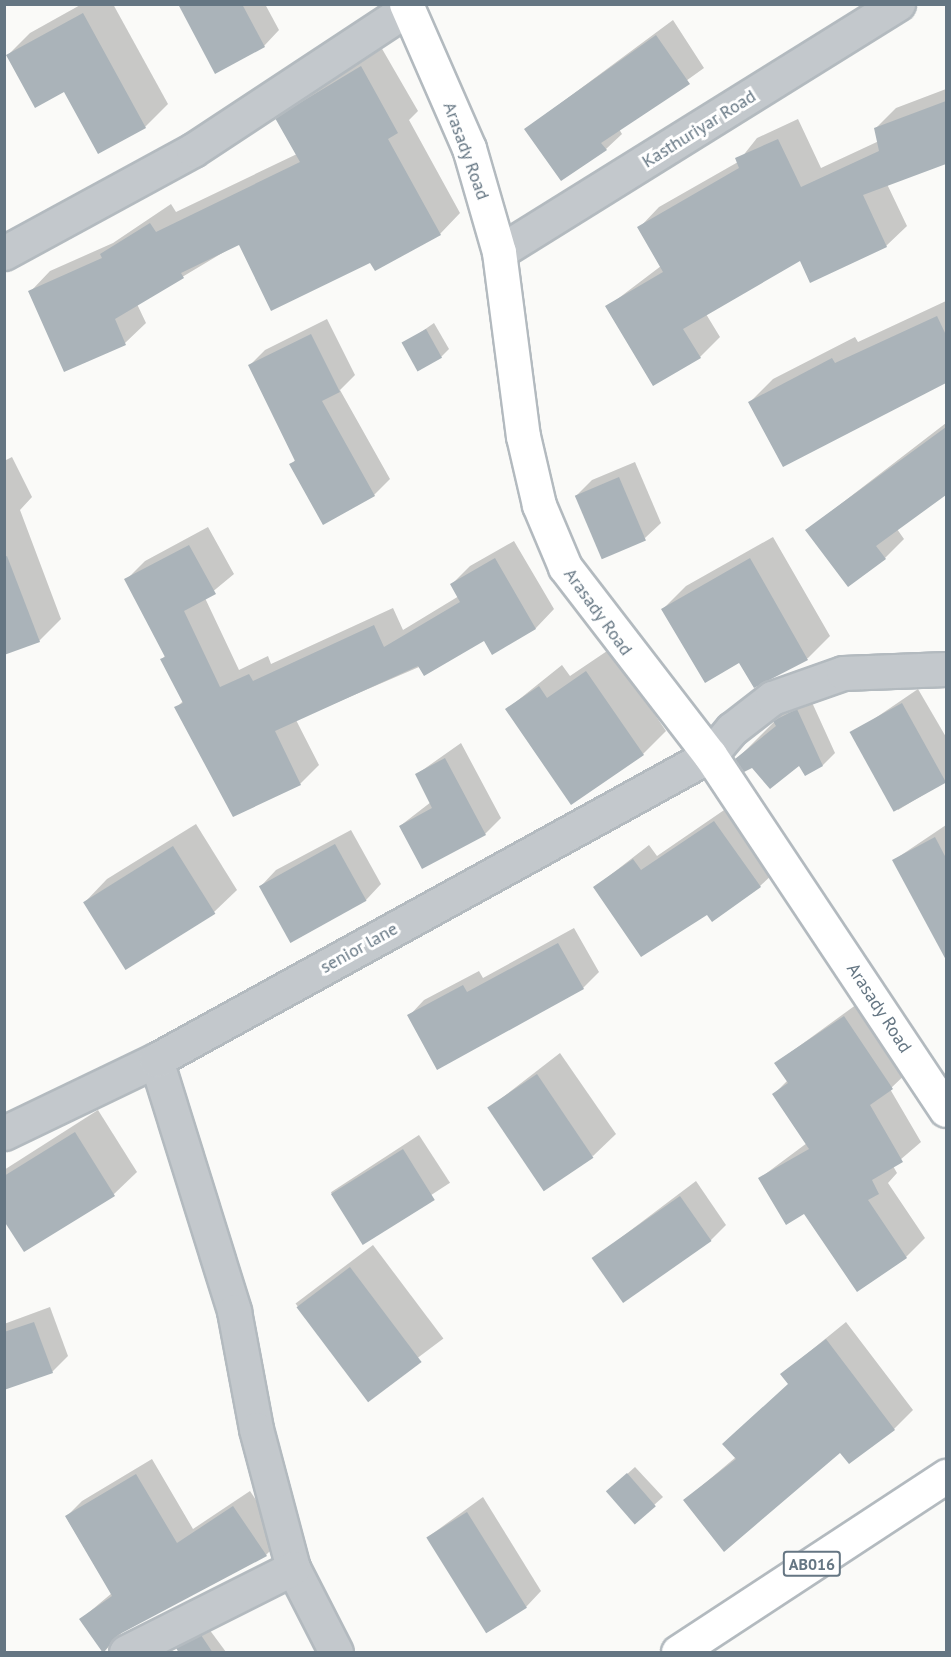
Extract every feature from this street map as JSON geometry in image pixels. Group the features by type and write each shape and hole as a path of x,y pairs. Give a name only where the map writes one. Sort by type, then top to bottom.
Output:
{"main road":[{"name":"Arasady Road","path":"407,6 469,148 499,252 523,436 539,505 564,567 710,755 946,1110"},
{"name":"AB016","path":"678,1653 946,1476"}],"street":[{"name":"Kasthuriyar Road","path":"499,252 898,4"},
{"path":"4,253 192,150 407,6"},
{"name":"senior lane","path":"4,1133 156,1060 710,755 759,706 810,682 877,668 946,669"},
{"path":"156,1060 234,1311 256,1429 293,1568 336,1653"},
{"path":"126,1653 293,1568"}],"building":[{"path":"178,4 242,4 265,47 215,74"},
{"path":"83,13 146,128 98,154 64,92 35,108 6,55"},
{"path":"656,35 690,84 601,143 607,150 561,181 524,129"},
{"path":"361,66 398,133 388,139 441,235 375,271 370,263 271,311 239,245 181,273 184,278 115,319 126,345 64,372 28,291 102,258 100,254 150,223 156,232 300,162 275,118"},
{"path":"946,101 946,164 863,195 887,247 810,283 800,261 683,329 701,358 653,386 605,306 663,272 637,227 739,168 735,158 778,139 801,187 879,151 874,128"},
{"path":"937,316 946,335 946,383 783,467 748,402 832,358 835,363"},
{"path":"426,329 442,358 418,371 402,343"},
{"path":"311,334 340,392 322,401 375,496 323,525 289,464 295,461 248,365"},
{"path":"946,427 946,495 876,546 886,559 848,587 805,530"},
{"path":"619,477 646,541 602,559 575,496"},
{"path":"189,545 216,594 184,611 220,687 249,674 253,681 374,625 384,647 460,602 450,584 495,558 536,629 492,655 484,641 424,676 418,666 275,731 301,785 233,817 174,707 183,703 160,659 165,657 124,579"},
{"path":"7,556 40,642 4,655 4,557"},
{"path":"750,558 808,660 754,688 739,663 705,683 661,609"},
{"path":"586,671 644,755 571,805 505,709 539,686 547,698"},
{"path":"902,703 946,783 894,812 850,732"},
{"path":"797,709 823,766 805,776 799,766 770,789 752,768 744,772 735,759 776,726 773,721"},
{"path":"445,758 486,835 422,869 399,826 432,808 415,774"},
{"path":"714,821 761,887 712,922 707,915 641,957 593,887 633,859 641,870"},
{"path":"935,837 946,858 946,960 892,860"},
{"path":"335,844 367,901 290,943 259,886"},
{"path":"173,846 215,914 126,970 83,902"},
{"path":"558,943 584,989 437,1070 407,1015 463,985 467,992"},
{"path":"844,1016 893,1089 870,1105 903,1162 872,1180 879,1194 868,1200 907,1258 857,1292 804,1214 786,1225 758,1178 809,1149 772,1094 788,1083 774,1063"},
{"path":"537,1074 593,1158 544,1191 487,1108"},
{"path":"75,1132 115,1196 24,1252 4,1221 4,1176"},
{"path":"403,1149 435,1200 363,1245 331,1194"},
{"path":"680,1196 712,1241 623,1303 592,1258"},
{"path":"350,1267 422,1362 368,1402 296,1307"},
{"path":"34,1322 53,1373 4,1390 4,1332"},
{"path":"826,1339 895,1430 849,1464 840,1453 724,1552 683,1500 736,1459 722,1444 788,1384 780,1374"},
{"path":"627,1473 656,1506 635,1525 606,1491"},
{"path":"136,1474 177,1543 233,1506 267,1556 118,1635 103,1653 79,1619 112,1596 65,1516"},
{"path":"467,1512 527,1608 486,1633 426,1537"},
{"path":"201,1635 213,1653 179,1653 176,1648"}]}
